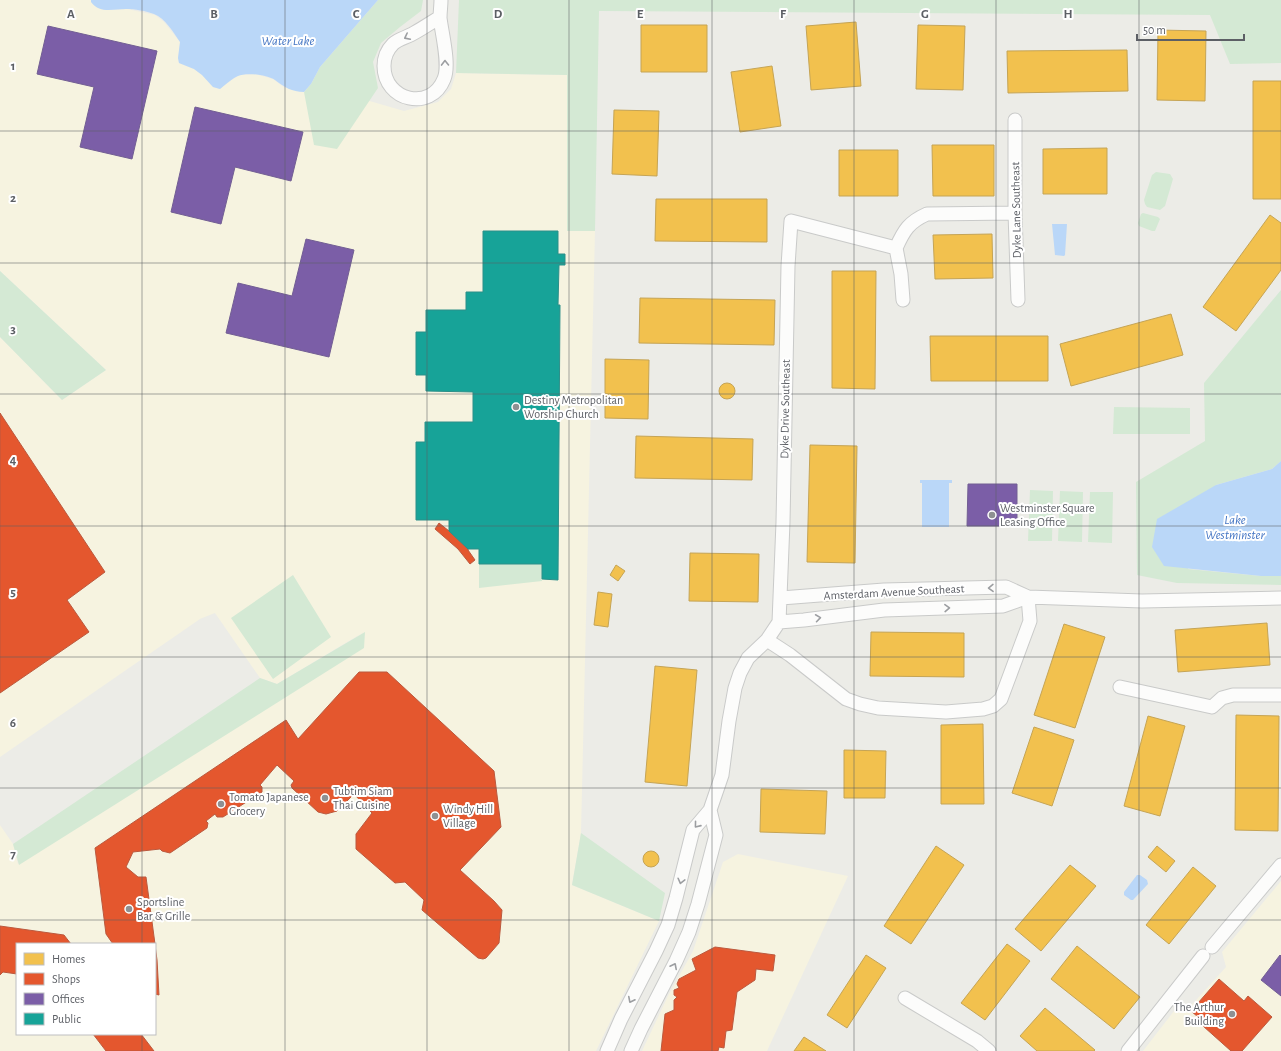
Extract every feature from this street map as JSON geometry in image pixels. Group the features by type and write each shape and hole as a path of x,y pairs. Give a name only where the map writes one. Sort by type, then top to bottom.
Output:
{"street":[{"path":"440,17 394,43 388,51 384,61 384,73 390,87 401,96 421,99 430,96 439,90 445,78 446,64 444,37 440,17 441,0"},
{"name":"Dyke Lane Southeast","path":"1015,120 1014,213 1018,300"},
{"path":"903,300 901,274 896,248 904,230 917,218 927,214 1014,213"},
{"name":"Dyke Drive Southeast","path":"781,598 788,266 791,221 896,248"},
{"name":"Amsterdam Avenue Southeast","path":"781,598 884,590 1006,587 1028,597"},
{"path":"767,640 790,655 846,698 860,704 878,708 920,711 946,712 983,709 993,706 1000,699 1030,621 1028,597"},
{"name":"Amsterdam Avenue Southeast","path":"779,622 884,610 1003,606 1028,597 1142,601 1281,598"},
{"path":"607,1051 621,1019 668,925 693,830 710,810 722,775 728,722 735,688 740,673 748,658 767,640 779,622 781,598"},
{"path":"1120,687 1212,707 1222,698 1232,695 1281,695"},
{"path":"631,1051 689,932 716,835 710,810"},
{"path":"1128,1051 1207,951 1281,865"},
{"path":"905,998 977,1041 989,1051"}],"shaded area":[{"path":"0,0 91,0 91,2 104,10 127,9 155,15 164,22 180,42 178,58 179,63 194,69 213,87 219,89 239,75 255,74 273,79 285,88 311,84 404,111 438,102 451,89 456,73 567,75 567,231 595,231 581,833 572,885 659,921 596,1051 0,1051 0,825 13,844 18,864 364,632 277,684 260,678 215,613 200,619 0,757 0,337 62,400 106,370 0,271"},
{"path":"738,854 848,876 767,1051 642,1051 668,996 693,951 723,862"},
{"path":"1281,881 1281,1051 1143,1051 1174,1011 1188,1009 1226,967 1222,952"}],"green space":[{"path":"378,0 423,0 421,11 381,43 373,62 378,88 337,149 314,145 304,92 311,84 320,67"},
{"path":"459,0 1281,0 1281,63 1230,64 1210,15 599,11 595,231 567,231 567,75 456,73"},
{"path":"1156,172 1170,174 1173,179 1165,206 1160,210 1147,207 1144,200 1152,175"},
{"path":"1143,213 1158,217 1160,219 1155,231 1139,226 1138,223 1141,214"},
{"path":"0,271 106,370 62,400 0,337"},
{"path":"1281,290 1281,461 1272,469 1216,485 1188,569 1261,576 1281,576 1281,585 1177,583 1137,575 1136,482 1205,441 1204,383"},
{"path":"1114,407 1190,408 1190,434 1113,434"},
{"path":"1030,490 1053,491 1052,541 1028,541"},
{"path":"1060,491 1083,492 1082,542 1058,541"},
{"path":"1090,492 1113,492 1112,543 1088,542"},
{"path":"479,564 542,564 542,581 479,588"},
{"path":"293,575 331,637 273,679 231,618"},
{"path":"365,632 364,648 19,865 13,844 260,678 277,684"},
{"path":"581,833 665,893 659,921 572,885"}],"water":[{"name":"Water Lake","path":"91,0 378,0 320,67 311,84 304,92 288,89 275,80 267,77 251,74 238,76 220,89 213,87 194,69 179,63 178,58 180,42 169,26 158,16 133,9 107,10 98,8 91,2"},
{"path":"1052,224 1067,224 1064,256 1055,255"},
{"name":"Lake Westminster","path":"1281,461 1281,576 1261,576 1164,566 1152,547 1157,519 1216,485 1272,469"},
{"path":"920,480 952,480 952,483 949,483 949,527 922,527 922,483 920,483"},
{"path":"1137,875 1140,875 1147,880 1148,884 1133,900 1131,900 1124,895 1124,892"}],"building: Homes":[{"path":"856,22 861,86 811,90 806,26"},
{"path":"641,25 707,25 707,72 641,72"},
{"path":"918,25 965,26 963,90 916,89"},
{"path":"1158,30 1206,31 1205,101 1157,100"},
{"path":"1127,50 1128,91 1008,93 1007,51"},
{"path":"772,66 781,126 740,132 731,72"},
{"path":"1253,81 1281,81 1281,199 1253,199"},
{"path":"614,110 659,111 657,176 612,174"},
{"path":"932,145 994,145 994,196 933,196"},
{"path":"1107,148 1107,194 1043,194 1043,149"},
{"path":"839,150 898,150 898,196 839,196"},
{"path":"656,199 767,199 767,242 655,241"},
{"path":"1270,215 1281,223 1281,270 1236,331 1203,307"},
{"path":"992,234 993,278 935,279 933,235"},
{"path":"832,271 876,271 875,389 832,388"},
{"path":"640,298 775,300 774,345 639,343"},
{"path":"1171,314 1183,355 1071,386 1060,344"},
{"path":"930,336 1048,336 1048,381 931,381"},
{"path":"605,359 649,360 648,419 605,418"},
{"path":"727,383 733,385 735,391 733,397 727,399 721,397 719,391 721,385"},
{"path":"636,436 753,439 752,480 635,478"},
{"path":"810,445 857,446 855,563 807,562"},
{"path":"690,553 759,554 758,602 689,601"},
{"path":"616,565 625,571 618,581 610,575"},
{"path":"598,592 612,594 608,627 594,625"},
{"path":"1267,623 1270,665 1178,672 1175,630"},
{"path":"1064,624 1105,637 1075,728 1034,715"},
{"path":"871,632 964,633 964,677 870,676"},
{"path":"655,666 697,670 687,786 645,782"},
{"path":"1236,715 1279,716 1278,831 1235,830"},
{"path":"1148,716 1185,726 1160,816 1124,806"},
{"path":"983,724 984,804 941,804 941,725"},
{"path":"1034,727 1074,740 1052,806 1012,793"},
{"path":"844,750 886,751 885,798 844,798"},
{"path":"761,789 827,791 825,834 760,832"},
{"path":"936,846 964,865 911,944 884,926"},
{"path":"1157,846 1175,861 1166,872 1148,857"},
{"path":"648,851 654,851 659,856 657,865 654,867 648,867 643,862 643,856"},
{"path":"1070,865 1096,886 1041,951 1015,929"},
{"path":"1193,867 1216,886 1169,944 1146,925"},
{"path":"1007,944 1030,961 985,1020 961,1003"},
{"path":"1077,946 1140,997 1114,1029 1051,979"},
{"path":"866,955 886,968 847,1028 827,1015"},
{"path":"1045,1008 1095,1050 1037,1051 1020,1036"},
{"path":"804,1037 826,1051 794,1051"}],"building: Shops":[{"path":"0,413 105,572 67,600 89,632 0,693"},
{"path":"439,523 468,549 475,560 470,564 458,549 435,529"},
{"name":"Windy Hill Village","path":"359,672 387,672 494,771 501,827 460,870 502,910 499,943 486,958 478,958 422,910 424,900 405,882 395,883 356,849 356,834 372,813 354,794 337,811 326,814 318,812 292,788 291,785 294,781 277,765 260,785 262,787 262,792 223,817 217,817 215,814 206,821 208,823 207,828 170,853 160,849 133,852 126,867 138,877 146,877 155,943 112,943 106,934 95,848 286,720 298,739"},
{"path":"0,926 64,935 70,943 16,943 16,974 3,972 0,975"},
{"path":"715,947 775,955 773,971 756,969 755,980 737,992 732,1030 726,1031 724,1048 719,1047 718,1051 661,1051 665,1014 674,1010 674,1000 677,997 674,995 674,990 679,988 677,984 679,979 696,970 692,959"},
{"path":"156,952 157,960 159,995 156,994"},
{"name":"The Arthur Building","path":"1219,979 1244,1001 1248,996 1272,1017 1242,1051 1231,1051 1203,1026 1205,1023 1191,1011"},
{"path":"94,1035 142,1035 154,1051 106,1051"}],"building: Offices":[{"path":"48,26 157,51 132,159 80,147 94,87 37,74"},
{"path":"195,107 303,132 291,181 235,167 221,224 171,212"},
{"path":"306,239 354,250 329,357 226,333 238,283 292,296"},
{"name":"Westminster Square Leasing Office","path":"968,484 1017,484 1017,526 967,526"},
{"path":"1280,955 1281,956 1281,996 1261,980"}],"building: Public":[{"name":"Destiny Metropolitan Worship Church","path":"483,231 558,231 558,254 565,254 565,265 559,265 558,305 560,305 558,580 542,579 542,564 479,564 479,549 468,549 449,531 449,520 416,520 416,442 425,442 425,422 473,422 473,392 426,391 426,375 416,375 416,332 426,332 426,310 466,310 466,292 483,292"}],"place":[{"name":"Destiny Metropolitan Worship Church","path":"516,407"},
{"name":"Westminster Square Leasing Office","path":"992,515"},
{"name":"Tubtim Siam Thai Cuisine","path":"325,798"},
{"name":"Tomato Japanese Grocery","path":"221,804"},
{"name":"Windy Hill Village","path":"435,816"},
{"name":"Sportsline Bar & Grille","path":"129,909"},
{"name":"The Arthur Building","path":"1232,1014"}]}
